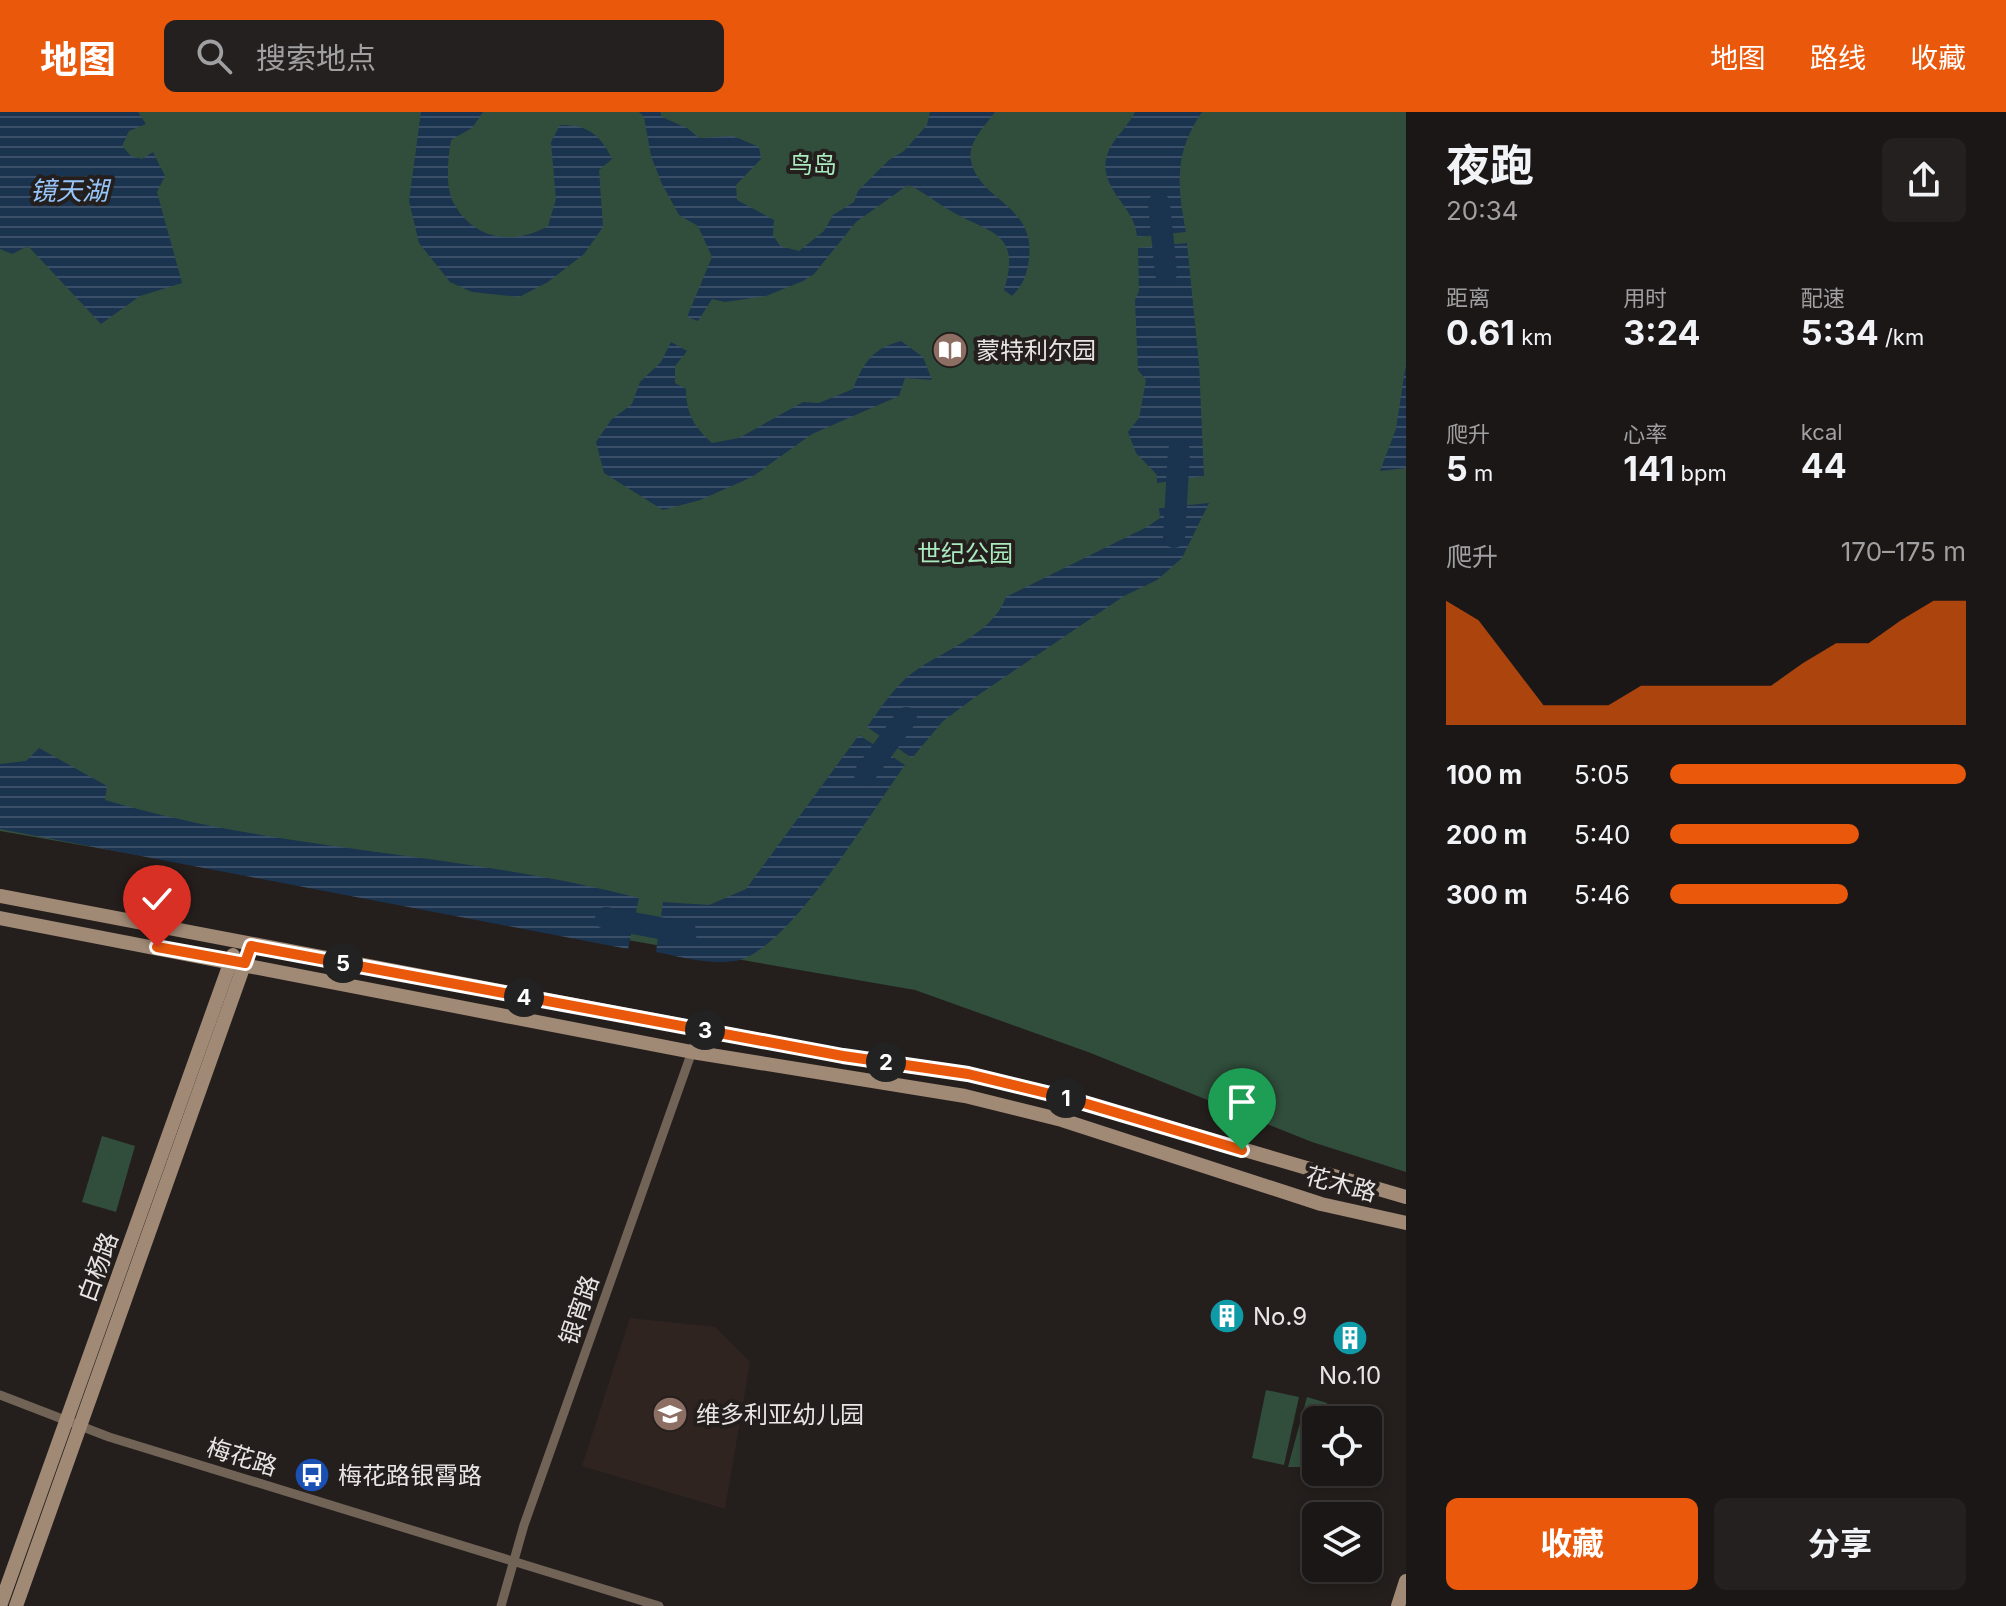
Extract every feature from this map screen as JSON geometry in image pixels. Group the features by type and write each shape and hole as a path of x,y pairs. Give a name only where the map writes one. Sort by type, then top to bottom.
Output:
{"main road":[{"name":"花木路","path":"0,896 244,945 700,1029 968,1074 1067,1098 1406,1197"},
{"name":"花木路","path":"0,918 692,1052 965,1096 1062,1120 1321,1204 1406,1223"},
{"name":"白杨路","path":"0,1606 73,1424 244,945"},
{"name":"白杨路","path":"16,1606 73,1424"},
{"path":"1398,1606 1406,1581"}],"street":[{"name":"银宵路","path":"501,1606 513,1561 700,1029"},
{"name":"梅花路","path":"0,1395 73,1424 659,1606"}],"shaded area":[{"name":"维多利亚幼儿园","path":"630,1318 715,1327 750,1362 725,1509 582,1466"}],"green space":[{"name":"世纪公园","path":"0,112 1406,112 1406,1172 1312,1142 1088,1052 915,990 0,831"},
{"path":"102,1136 135,1146 116,1212 82,1202"},
{"path":"1266,1390 1299,1397 1284,1465 1252,1458"},
{"path":"1307,1397 1327,1403 1326,1406 1305,1406"},
{"path":"1302,1415 1302,1467 1288,1467"}],"water":[{"name":"镜天湖","path":"0,112 138,112 146,124 129,131 122,146 131,156 142,159 153,152 165,176 157,192 182,283 140,296 101,324 28,246 12,254 0,249"},
{"path":"421,112 483,112 472,128 451,140 448,180 450,195 461,215 483,232 495,236 522,236 548,226 556,199 551,142 560,125 586,129 598,137 612,159 599,170 603,227 584,254 548,282 519,297 472,292 450,282 419,243 409,201"},
{"path":"639,112 660,112 662,117 687,128 699,138 733,136 759,147 761,159 736,185 737,200 774,220 773,235 780,246 799,251 824,231 833,215 854,202 858,191 889,160 904,151 927,125 930,112 995,112 974,141 971,161 976,175 1024,226 1029,240 1029,258 1024,278 1012,296 1004,290 1009,256 999,237 908,185 856,222 814,274 803,281 766,296 725,302 712,299 698,321 687,317 712,257 698,226 679,215 662,184 651,156 644,117"},
{"path":"1135,112 1202,112 1186,141 1180,169 1186,232 1137,237 1130,216 1107,178 1105,167 1109,149"},
{"path":"1187,243 1199,364 1204,476 1157,483 1157,475 1136,453 1128,432 1139,418 1146,380 1138,370 1135,300 1139,291 1138,248"},
{"path":"901,341 923,357 932,380 905,378 899,396 812,434 752,477 700,500 663,510 604,473 596,442 611,420 632,404 640,382 661,362 671,342 687,351 675,366 675,383 686,389 692,419 712,443 739,438 803,402 819,403 853,389 876,352"},
{"path":"1406,363 1406,468 1380,471 1396,429"},
{"path":"1209,503 1182,558 1157,580 1124,596 974,698 943,721 912,758 867,727 906,678 989,623 1006,597 1147,527 1160,518 1159,508"},
{"path":"859,735 905,765 828,877 779,933 756,952 735,961 705,961 656,952 663,902 709,905 746,889"},
{"path":"39,748 107,786 105,800 171,817 304,842 506,871 639,898 628,949 0,829 0,764 26,761"}],"waterway":[{"path":"1159,204 1166,273"},
{"path":"1174,537 1179,451"},
{"path":"865,774 906,718"},
{"path":"606,918 686,933"}],"place":[{"name":"蒙特利尔园","path":"950,350"},
{"name":"No.9","path":"1227,1316"},
{"name":"No.10","path":"1350,1338"},
{"name":"维多利亚幼儿园","path":"670,1414"},
{"name":"梅花路银霄路","path":"312,1475"}],"route":[{"path":"157,947 245,963 251,946 843,1056 968,1074 1067,1098 1242,1150"}],"park label":[{"name":"鸟岛","path":"813,164"}]}
